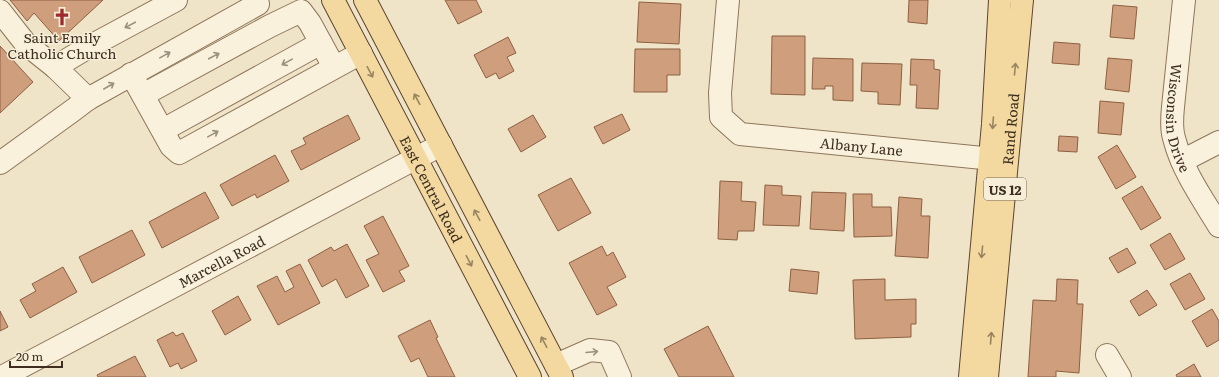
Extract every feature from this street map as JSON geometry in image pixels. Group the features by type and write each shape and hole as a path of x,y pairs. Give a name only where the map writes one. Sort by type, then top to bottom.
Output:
{"main road":[{"name":"East Central Road","path":"333,0 530,377"},
{"name":"East Central Road","path":"365,0 559,371"},
{"name":"Rand Road","path":"970,377 992,139 1000,0"},
{"name":"Rand Road","path":"987,377 1022,0"}],"street":[{"path":"55,66 176,0"},
{"name":"Albany Lane","path":"728,0 720,93 721,117 740,134 983,158"},
{"name":"Wisconsin Drive","path":"1184,0 1172,122 1174,137 1182,161 1196,189 1219,226"},
{"path":"0,163 88,99 257,2 270,26"},
{"path":"0,11 26,44 55,66 88,99"},
{"path":"143,95 270,26 301,11 310,23 334,67"},
{"path":"163,130 321,43"},
{"path":"131,74 171,146 178,153 360,53"},
{"path":"1182,161 1219,142"},
{"name":"Marcella Road","path":"2,377 441,145"},
{"path":"559,371 590,350 609,352 620,377"},
{"path":"1107,355 1120,377"}],"building":[{"name":"Saint Emily Catholic Church","path":"10,0 103,0 59,41 34,13 27,21"},
{"path":"445,0 476,0 482,12 458,24"},
{"path":"909,0 928,0 927,24 908,22"},
{"path":"639,2 681,4 679,44 637,42"},
{"path":"1113,5 1137,7 1134,39 1110,37"},
{"path":"772,36 805,36 805,95 771,94"},
{"path":"508,37 516,53 507,57 514,71 499,79 496,73 486,78 474,55"},
{"path":"1054,42 1080,44 1079,65 1052,63"},
{"path":"0,46 33,82 0,113"},
{"path":"635,49 680,49 680,75 667,75 667,92 634,92"},
{"path":"813,58 853,59 853,101 833,100 833,86 825,86 825,89 812,89"},
{"path":"1108,58 1132,60 1129,92 1105,89"},
{"path":"911,59 934,60 934,69 940,70 938,109 916,108 917,85 910,85"},
{"path":"862,63 902,64 900,105 878,104 878,92 861,91"},
{"path":"1100,101 1124,103 1121,135 1098,133"},
{"path":"622,114 630,130 603,144 594,127"},
{"path":"348,115 360,139 301,170 291,151 306,144 303,138"},
{"path":"533,115 546,137 521,152 508,129"},
{"path":"1059,136 1078,137 1077,152 1058,151"},
{"path":"1117,145 1136,177 1116,189 1098,157"},
{"path":"275,155 289,181 257,198 255,194 232,206 220,185"},
{"path":"571,178 591,213 558,231 538,195"},
{"path":"720,181 742,182 741,201 756,202 754,231 738,231 737,240 718,239"},
{"path":"765,185 782,186 782,195 801,196 799,226 763,225"},
{"path":"1142,186 1161,218 1141,230 1122,198"},
{"path":"205,192 219,218 162,248 149,222"},
{"path":"812,192 846,193 844,231 810,229"},
{"path":"853,194 872,194 872,207 891,207 892,236 854,237"},
{"path":"899,197 922,199 921,216 930,216 928,258 895,256"},
{"path":"383,216 409,266 399,271 405,281 383,292 366,260 379,254 364,226"},
{"path":"132,230 145,255 92,283 79,257"},
{"path":"1170,233 1185,259 1165,270 1150,245"},
{"path":"347,244 369,286 346,298 336,279 322,287 308,260 331,247 334,251"},
{"path":"602,246 607,256 613,252 626,277 607,287 617,305 597,315 569,263"},
{"path":"1127,248 1136,263 1118,273 1109,258"},
{"path":"300,264 320,303 278,325 257,286 277,276 285,292 294,287 286,271"},
{"path":"63,267 77,292 30,318 20,300 36,291 32,284"},
{"path":"791,269 819,272 817,294 789,291"},
{"path":"1190,273 1205,299 1185,310 1170,284"},
{"path":"885,279 885,300 916,299 916,324 911,324 911,337 855,339 853,280"},
{"path":"1057,279 1078,280 1077,304 1083,304 1079,373 1056,371 1056,377 1028,377 1033,300 1056,301"},
{"path":"1147,290 1157,305 1139,316 1130,301"},
{"path":"238,296 251,320 225,335 212,311"},
{"path":"1212,309 1219,321 1219,340 1207,347 1192,321"},
{"path":"0,311 8,327 0,331"},
{"path":"430,320 438,337 436,338 455,377 428,377 419,358 411,362 398,336"},
{"path":"708,326 734,377 679,377 664,349"},
{"path":"173,332 176,336 183,333 197,361 181,369 178,363 170,367 157,340"},
{"path":"135,356 146,377 98,377 97,375"},
{"path":"1194,364 1201,377 1177,377 1176,375"}],"place":[{"name":"Saint Emily Catholic Church","path":"62,17"}]}
